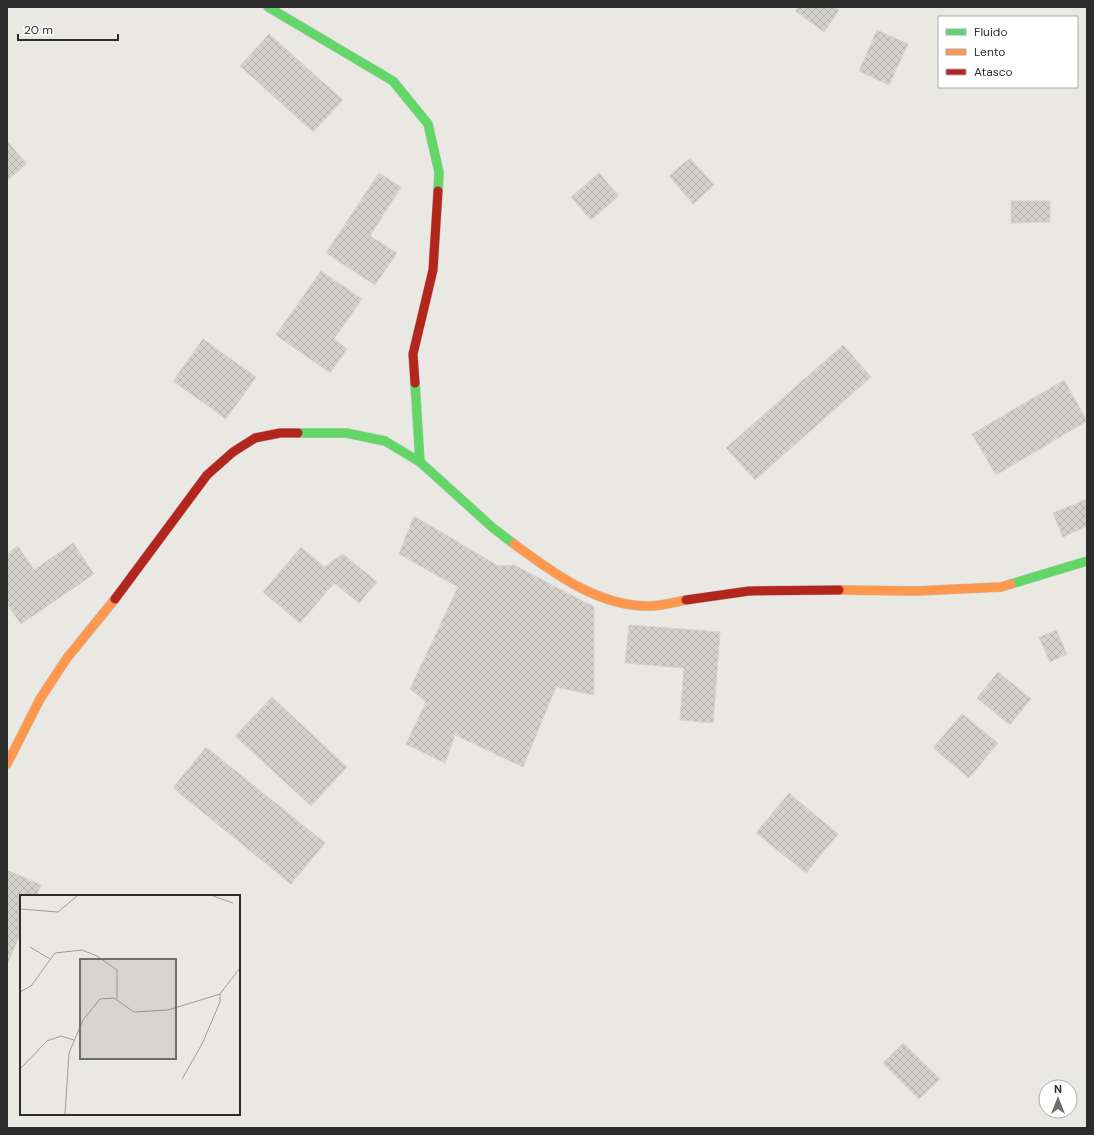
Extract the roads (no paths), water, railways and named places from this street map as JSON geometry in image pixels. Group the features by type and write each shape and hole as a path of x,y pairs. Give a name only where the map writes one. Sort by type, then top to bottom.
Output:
{"street":[{"path":"268,7 393,81 428,124 439,172 433,270 413,354 420,462"},
{"path":"7,764 40,699 67,658 106,611 207,475 233,452 255,438 280,433 346,433 385,441 420,462 493,528 537,562 575,585 613,602 650,606 749,591 802,589 916,591 1001,588 1087,561"}]}
